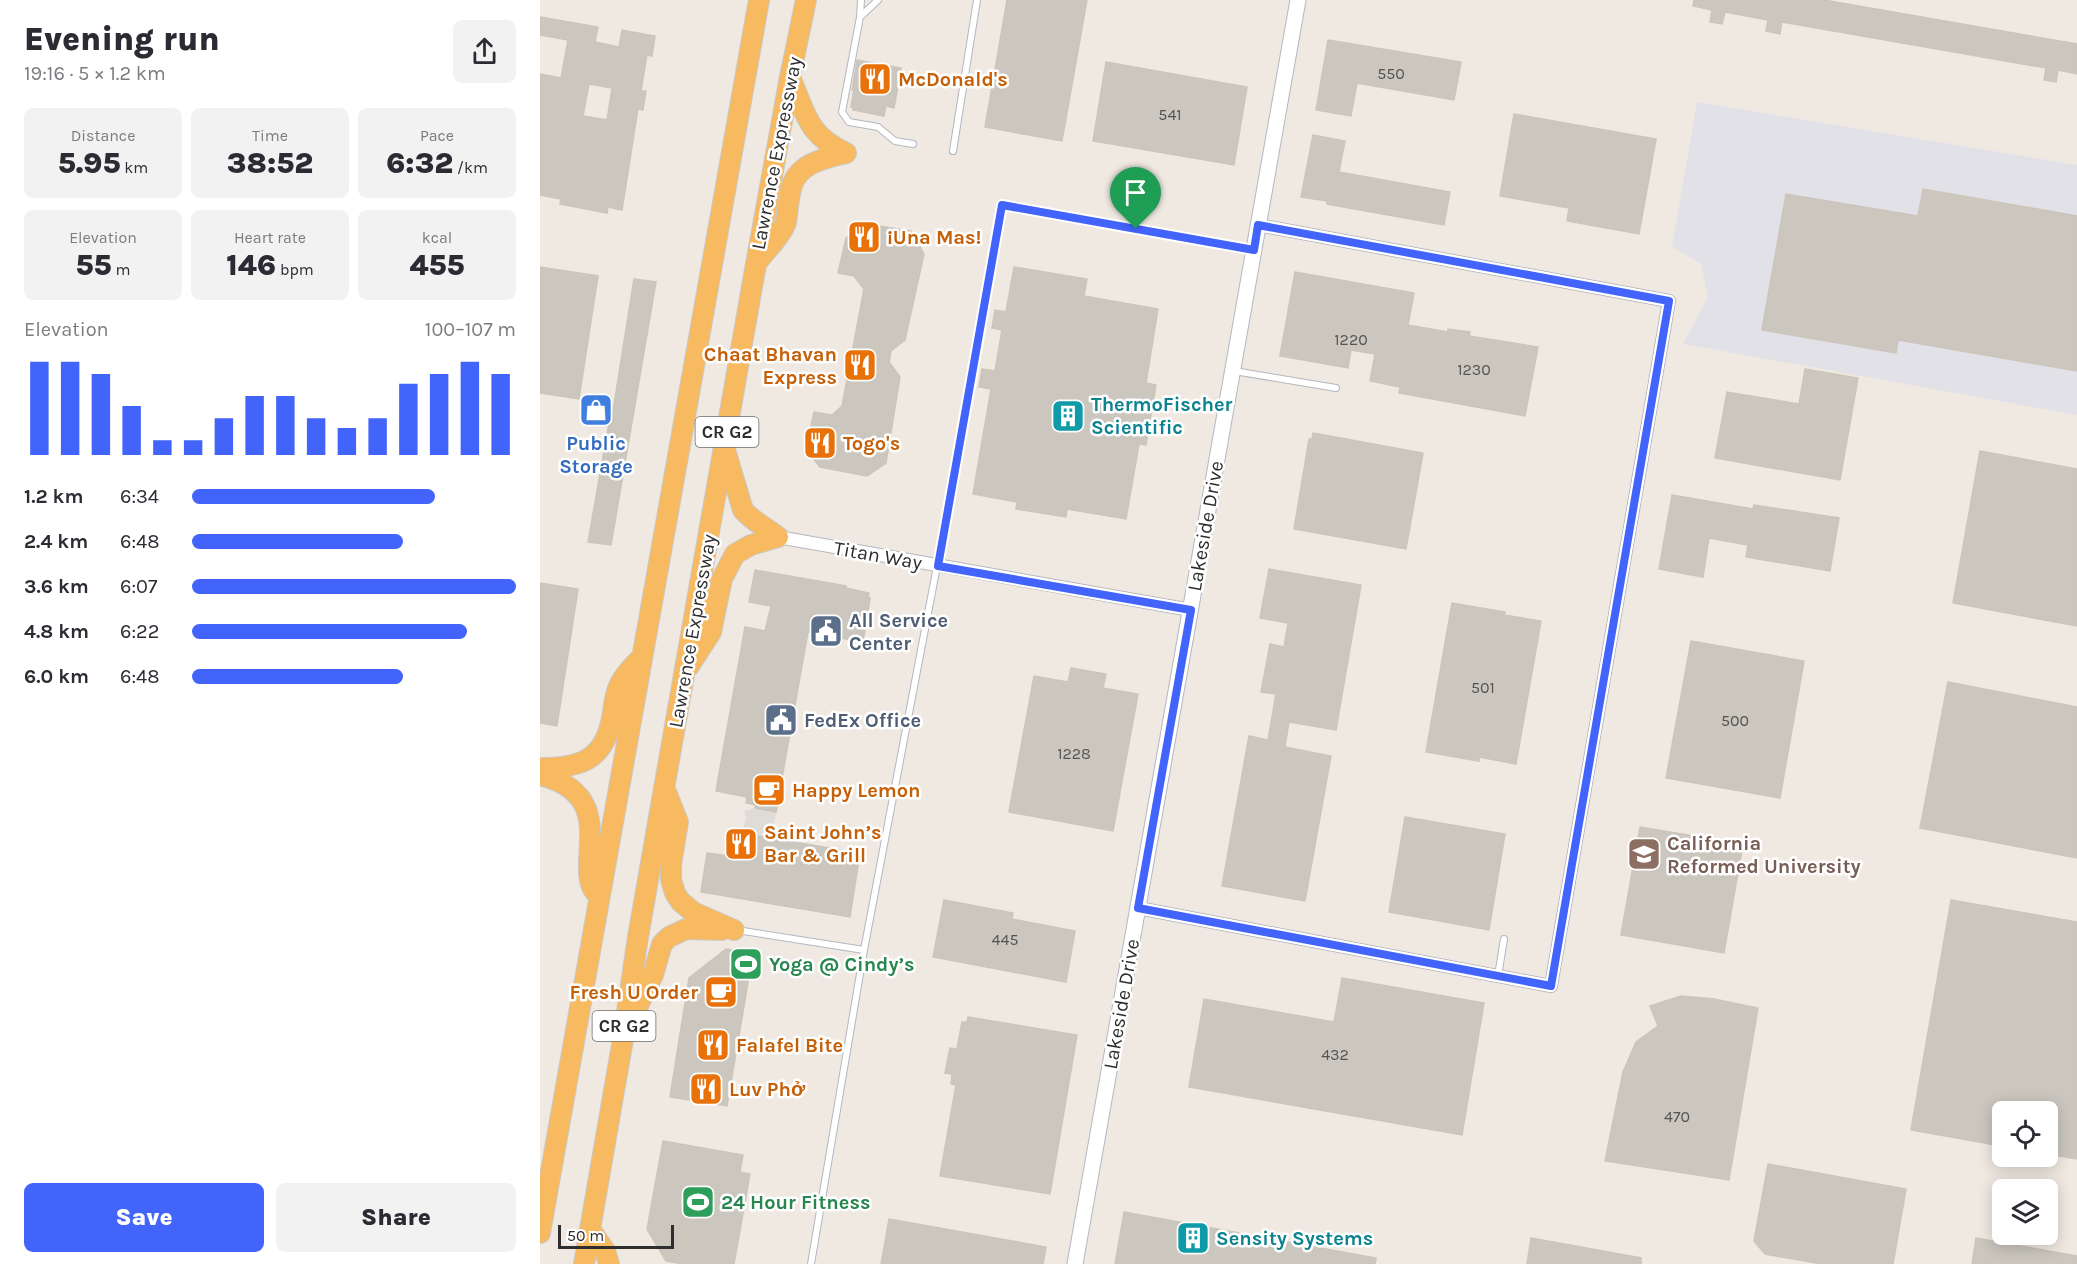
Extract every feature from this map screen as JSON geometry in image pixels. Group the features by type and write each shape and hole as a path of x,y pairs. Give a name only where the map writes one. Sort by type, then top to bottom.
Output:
{"highway":[{"name":"CR G2","path":"540,1230 759,0"},
{"name":"Lawrence Expressway","path":"584,1264 684,673 756,264 806,0"},
{"path":"756,264 785,224 791,190 801,171 818,161 846,153 830,146 812,130 790,77"},
{"path":"724,447 743,510 778,537"},
{"path":"684,673 711,632 722,579 735,554 751,545 778,537"},
{"path":"540,768 573,766 591,757 599,749 608,733 618,688 623,678 642,657"},
{"path":"540,775 563,783 581,801 586,810 591,832 590,883 592,891 599,897"},
{"path":"664,787 678,822 671,865 671,880 675,893 693,912 734,930"},
{"path":"622,1039 653,975 662,944 669,937 680,931 694,928 734,930"},
{"path":"590,1229 604,1251 609,1264"}],"street":[{"name":"Lakeside Drive","path":"1075,1264 1298,0"},
{"path":"1138,908 1551,986 1669,301 1258,225"},
{"name":"Titan Way","path":"778,537 1191,610"}],"lane":[{"path":"861,0 842,112 849,122 878,127 895,141 912,144"},
{"path":"860,16 878,0"},
{"path":"953,151 977,0"},
{"path":"811,1264 864,950 938,566 1002,205 1254,250"},
{"path":"1233,371 1336,388"},
{"path":"734,930 864,950"},
{"path":"1498,976 1504,939"}],"shaded area":[{"path":"1697,102 2077,165 2077,415 1683,344 1708,297 1701,264 1672,247"},
{"path":"755,808 776,812 772,839 739,833 746,818 744,811"}],"building":[{"path":"1007,0 1087,0 1062,141 985,127"},
{"path":"1694,0 1824,0 2077,44 2077,74 2058,70 2056,82 2044,80 2046,68 1782,22 1780,34 1766,31 1768,20 1725,12 1722,24 1710,22 1712,10 1693,6"},
{"path":"540,17 598,27 595,42 619,47 622,30 655,36 652,56 647,55 641,91 646,91 643,110 638,109 622,210 608,207 607,213 560,204 561,199 540,195 540,74 561,78 568,40 540,35","holes":["589,84 612,88 607,120 583,116"]},
{"path":"1328,40 1461,62 1454,100 1357,83 1351,116 1316,110"},
{"name":"McDonald's","path":"857,60 901,68 894,108 886,106 884,116 853,110 851,107"},
{"path":"1106,62 1247,87 1234,165 1093,141"},
{"path":"1514,114 1656,139 1639,234 1567,221 1569,208 1500,196"},
{"path":"1313,135 1345,141 1339,172 1450,192 1444,225 1327,204 1327,201 1301,197"},
{"path":"1923,189 2077,216 2077,371 1898,340 1896,353 1762,330 1786,194 1918,216"},
{"path":"865,224 911,231 924,254 905,340 891,351 889,362 900,377 886,463 867,476 820,467 806,449 814,412 832,415 842,406 864,289 854,276 838,273 846,238"},
{"path":"540,267 598,276 579,399 540,393"},
{"name":"ThermoFischer Scientific","path":"1014,267 1087,279 1084,296 1158,309 1146,383 1156,385 1146,445 1139,444 1126,519 1067,509 1066,517 1016,509 1017,502 973,494 991,389 979,387 982,369 995,371 1002,330 992,328 995,310 1006,312"},
{"path":"1295,272 1414,293 1408,325 1448,332 1448,329 1470,332 1469,336 1538,347 1525,416 1399,393 1400,387 1370,381 1375,354 1351,350 1348,368 1280,356"},
{"path":"634,279 656,282 611,545 588,542 610,417 612,417"},
{"path":"1805,369 1858,378 1840,480 1715,458 1727,392 1799,404"},
{"path":"1313,433 1423,453 1406,549 1294,529 1309,439 1312,439"},
{"path":"1980,451 2077,469 2077,626 1953,603"},
{"path":"1672,495 1753,509 1754,505 1839,518 1830,571 1746,557 1748,545 1709,538 1703,577 1659,569"},
{"path":"1269,569 1361,585 1336,730 1289,722 1285,747 1331,756 1305,901 1222,886 1249,736 1268,740 1276,694 1261,692 1270,644 1284,647 1288,623 1260,618"},
{"path":"755,570 846,586 846,588 869,593 868,598 870,598 863,642 808,632 776,812 755,808 756,805 746,803 747,797 716,791 745,627 765,631 771,606 749,602"},
{"path":"540,583 578,589 557,726 540,723"},
{"path":"1452,603 1541,621 1516,764 1479,757 1479,761 1426,752"},
{"path":"1691,641 1804,661 1780,798 1666,778"},
{"path":"1071,668 1106,674 1103,688 1138,694 1113,831 1009,812 1034,676 1068,682"},
{"path":"1948,682 2077,707 2077,858 1920,828"},
{"path":"1405,817 1505,834 1489,930 1389,912"},
{"path":"1640,827 1743,844 1724,953 1621,935"},
{"path":"734,832 860,853 850,917 701,892 707,853 730,856"},
{"path":"944,900 1013,913 1012,919 1075,931 1066,982 933,957"},
{"path":"1951,900 2077,922 2077,1159 2058,1156 2058,1101 1992,1101 1992,1144 1911,1130"},
{"path":"726,949 753,953 727,1106 670,1097 689,978"},
{"path":"1342,978 1484,1003 1462,1135 1189,1087 1204,999 1334,1022"},
{"path":"1681,996 1714,999 1758,1008 1729,1180 1605,1161 1623,1072 1636,1042 1658,1026 1650,1006"},
{"path":"968,1017 1077,1035 1050,1194 940,1176 956,1085 951,1084 952,1074 945,1073 950,1048 957,1049 962,1022 967,1022"},
{"name":"24 Hour Fitness","path":"663,1141 743,1155 740,1172 750,1174 734,1264 684,1264 666,1261 647,1229"},
{"path":"1768,1164 1906,1189 1893,1264 1822,1264 1765,1254 1754,1241"},
{"name":"Sensity Systems","path":"1124,1212 1376,1258 1375,1264 1115,1264"},
{"path":"889,1219 1046,1247 1043,1264 881,1264"},
{"path":"1531,1238 1641,1258 1641,1264 1527,1264"},
{"path":"1976,1238 1992,1241 1992,1245 2015,1245 2077,1256 2077,1264 1972,1264"}],"place":[{"name":"McDonald's","path":"875,79"},
{"name":"¡Una Mas!","path":"864,237"},
{"name":"Chaat Bhavan Express","path":"860,365"},
{"name":"Public Storage","path":"596,410"},
{"name":"ThermoFischer Scientific","path":"1068,416"},
{"name":"Togo's","path":"820,443"},
{"name":"All Service Center","path":"826,631"},
{"name":"FedEx Office","path":"781,720"},
{"name":"Happy Lemon","path":"769,790"},
{"name":"Saint John’s Bar & Grill","path":"741,844"},
{"name":"California Reformed University","path":"1644,854"},
{"name":"Yoga @ Cindy’s","path":"746,964"},
{"name":"Fresh U Order","path":"721,992"},
{"name":"Falafel Bite","path":"713,1045"},
{"name":"Luv Phở","path":"706,1089"},
{"name":"24 Hour Fitness","path":"698,1202"},
{"name":"Sensity Systems","path":"1193,1238"}],"route":[{"path":"1002,205 1136,229 1254,250 1258,225 1669,301 1551,986 1138,908 1191,610 938,566 1002,205"}]}
